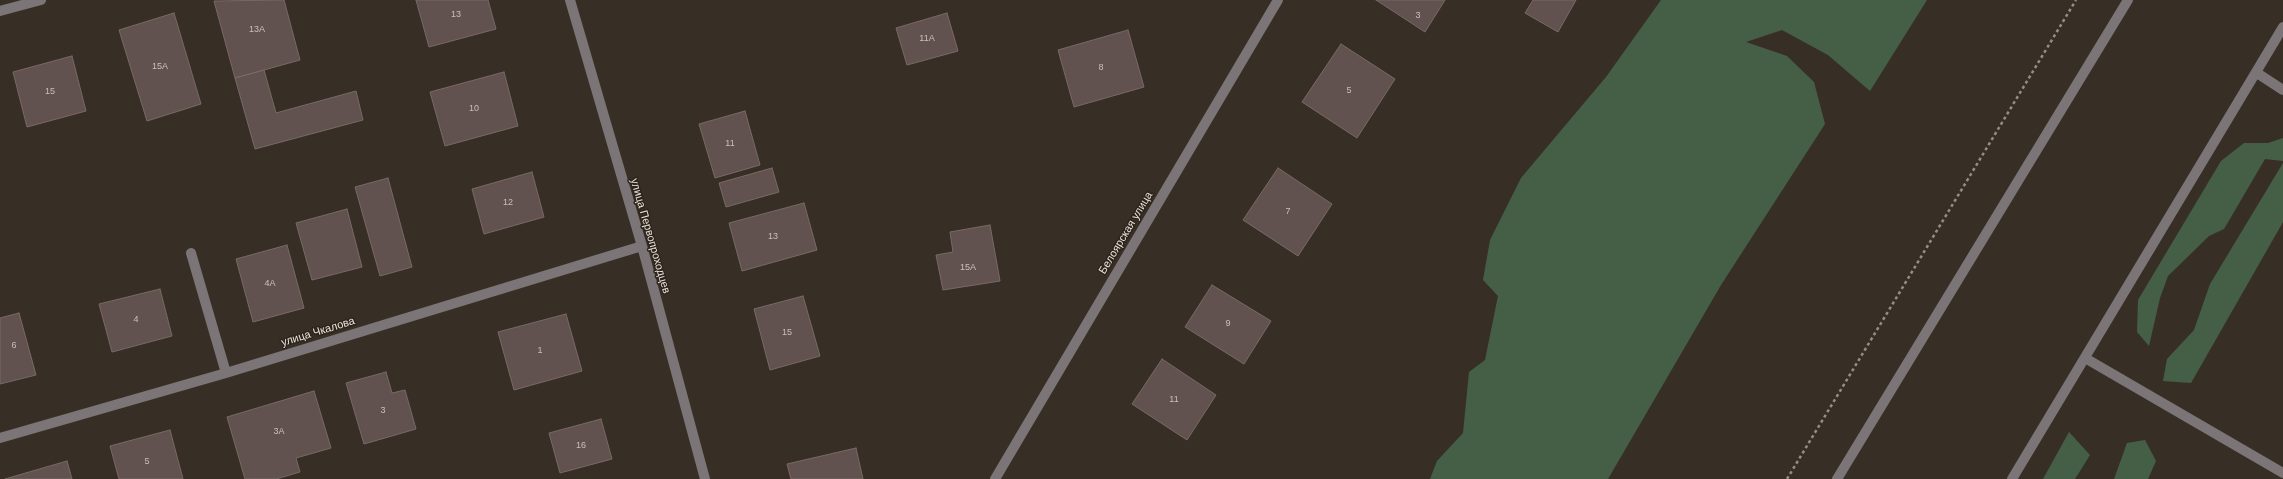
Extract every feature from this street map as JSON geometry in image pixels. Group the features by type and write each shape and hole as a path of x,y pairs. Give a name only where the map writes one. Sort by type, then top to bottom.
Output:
{"street":[{"path":"0,11 41,0"},
{"name":"улица Первопроходцев","path":"570,0 642,246 705,479"},
{"name":"Белоярская улица","path":"995,479 1278,0"},
{"path":"1837,479 2128,0"},
{"path":"2012,479 2257,73 2283,27"},
{"path":"2257,73 2283,90"},
{"name":"улица Чкалова","path":"0,438 226,373 642,246"},
{"path":"191,254 226,373"},
{"path":"2085,358 2283,473"}],"path":[{"path":"1787,479 2076,0"}],"green space":[{"path":"1661,0 1927,0 1870,91 1828,55 1782,30 1746,42 1787,56 1814,82 1825,124 1721,285 1608,479 1430,479 1437,461 1463,433 1469,372 1485,360 1498,296 1483,280 1490,240 1521,178 1606,77"},
{"path":"2283,138 2283,161 2265,159 2224,229 2209,236 2168,276 2160,298 2149,346 2137,332 2138,300 2221,161 2244,143 2268,143"},
{"path":"2283,163 2283,222 2191,383 2163,381 2167,359 2194,330 2210,284"},
{"path":"2069,432 2090,455 2075,479 2043,479"},
{"path":"2145,440 2156,461 2148,479 2114,479 2127,443"}],"building":[{"path":"284,0 300,60 235,78 214,1"},
{"path":"416,0 488,0 496,29 429,47"},
{"path":"1376,0 1445,0 1425,32"},
{"path":"1533,0 1576,0 1558,32 1525,13"},
{"path":"174,13 201,104 147,121 119,30"},
{"path":"947,13 958,51 907,65 896,28"},
{"path":"1128,30 1144,87 1074,107 1058,50"},
{"path":"1341,44 1395,79 1357,138 1302,102"},
{"path":"72,56 86,111 27,127 13,72"},
{"path":"264,70 276,113 356,91 363,120 255,149 235,78"},
{"path":"504,72 518,126 445,146 430,92"},
{"path":"745,111 760,165 715,178 699,124"},
{"path":"772,168 779,192 726,207 719,183"},
{"path":"1278,168 1332,204 1298,256 1243,220"},
{"path":"532,172 544,217 484,234 472,189"},
{"path":"388,178 412,267 380,276 355,187"},
{"path":"804,203 817,250 742,271 729,223"},
{"path":"347,209 362,267 312,280 296,223"},
{"path":"990,225 1000,281 943,290 936,255 953,252 950,232"},
{"path":"287,245 304,308 253,322 236,259"},
{"path":"1212,285 1271,321 1244,364 1185,327"},
{"path":"160,289 172,336 112,352 99,304"},
{"path":"803,296 820,356 770,370 754,309"},
{"path":"19,313 36,375 0,384 0,318"},
{"path":"566,314 582,371 514,390 498,332"},
{"path":"1162,359 1216,395 1187,440 1132,404"},
{"path":"386,372 392,393 405,390 416,429 364,444 346,383"},
{"path":"314,391 331,448 296,458 300,472 276,479 245,479 227,417"},
{"path":"601,419 612,459 560,473 549,433"},
{"path":"170,430 183,479 119,479 110,446"},
{"path":"856,448 863,479 791,479 787,464"},
{"path":"67,461 72,479 5,479"}]}
